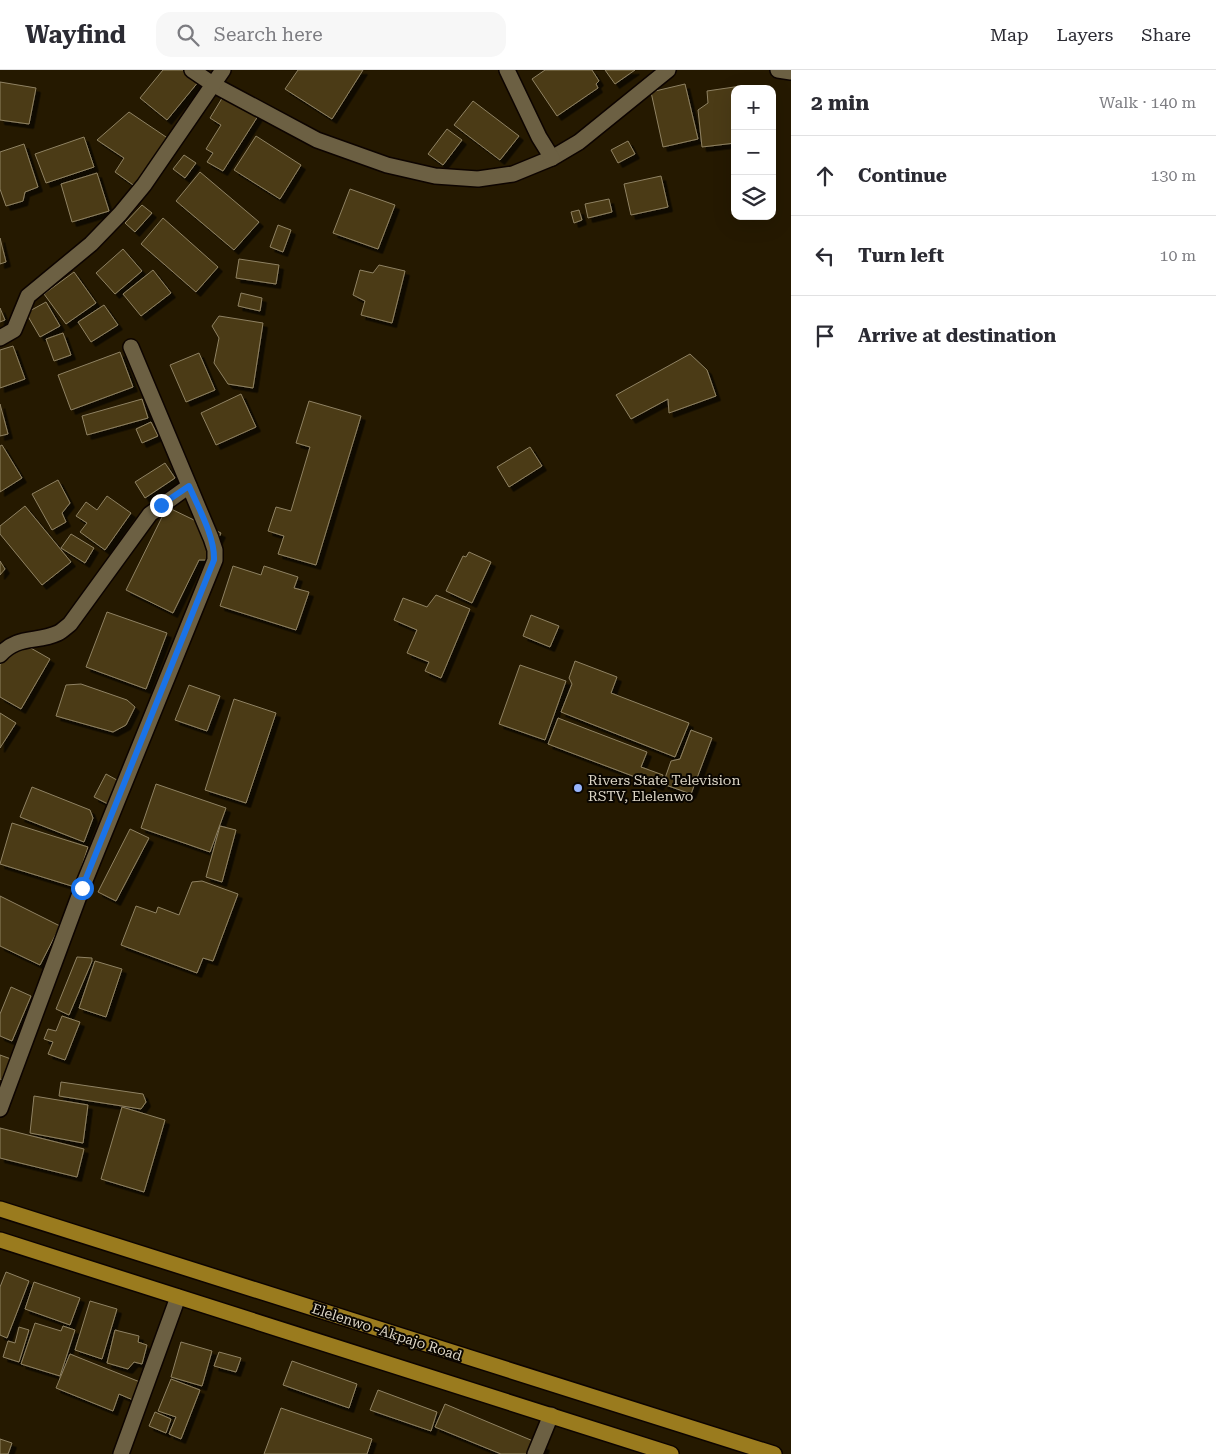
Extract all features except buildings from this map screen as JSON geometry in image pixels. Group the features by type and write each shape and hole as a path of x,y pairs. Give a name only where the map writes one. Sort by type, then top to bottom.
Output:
{"main road":[{"name":"Elelenwo -Akpajo Road","path":"0,1210 774,1454"},
{"path":"0,1240 671,1454"}],"street":[{"path":"192,70 214,85 317,140 387,165 435,176 478,179 513,174 552,158 579,142 668,70"},
{"path":"0,338 14,330 28,296 90,244 120,214 144,185 223,70"},
{"path":"507,70 539,137 552,158"},
{"path":"778,70 791,72"},
{"path":"0,1109 82,888 214,560 215,550 211,538 131,347"},
{"path":"0,655 11,645 59,633 70,624 150,514 189,486"},
{"path":"121,1454 178,1297"},
{"path":"535,1454 550,1415"}],"place":[{"name":"Rivers State Television RSTV, Elelenwo","path":"578,788"}],"route":[{"path":"82,888 214,560 215,550 211,538 189,486 161,505"}]}
